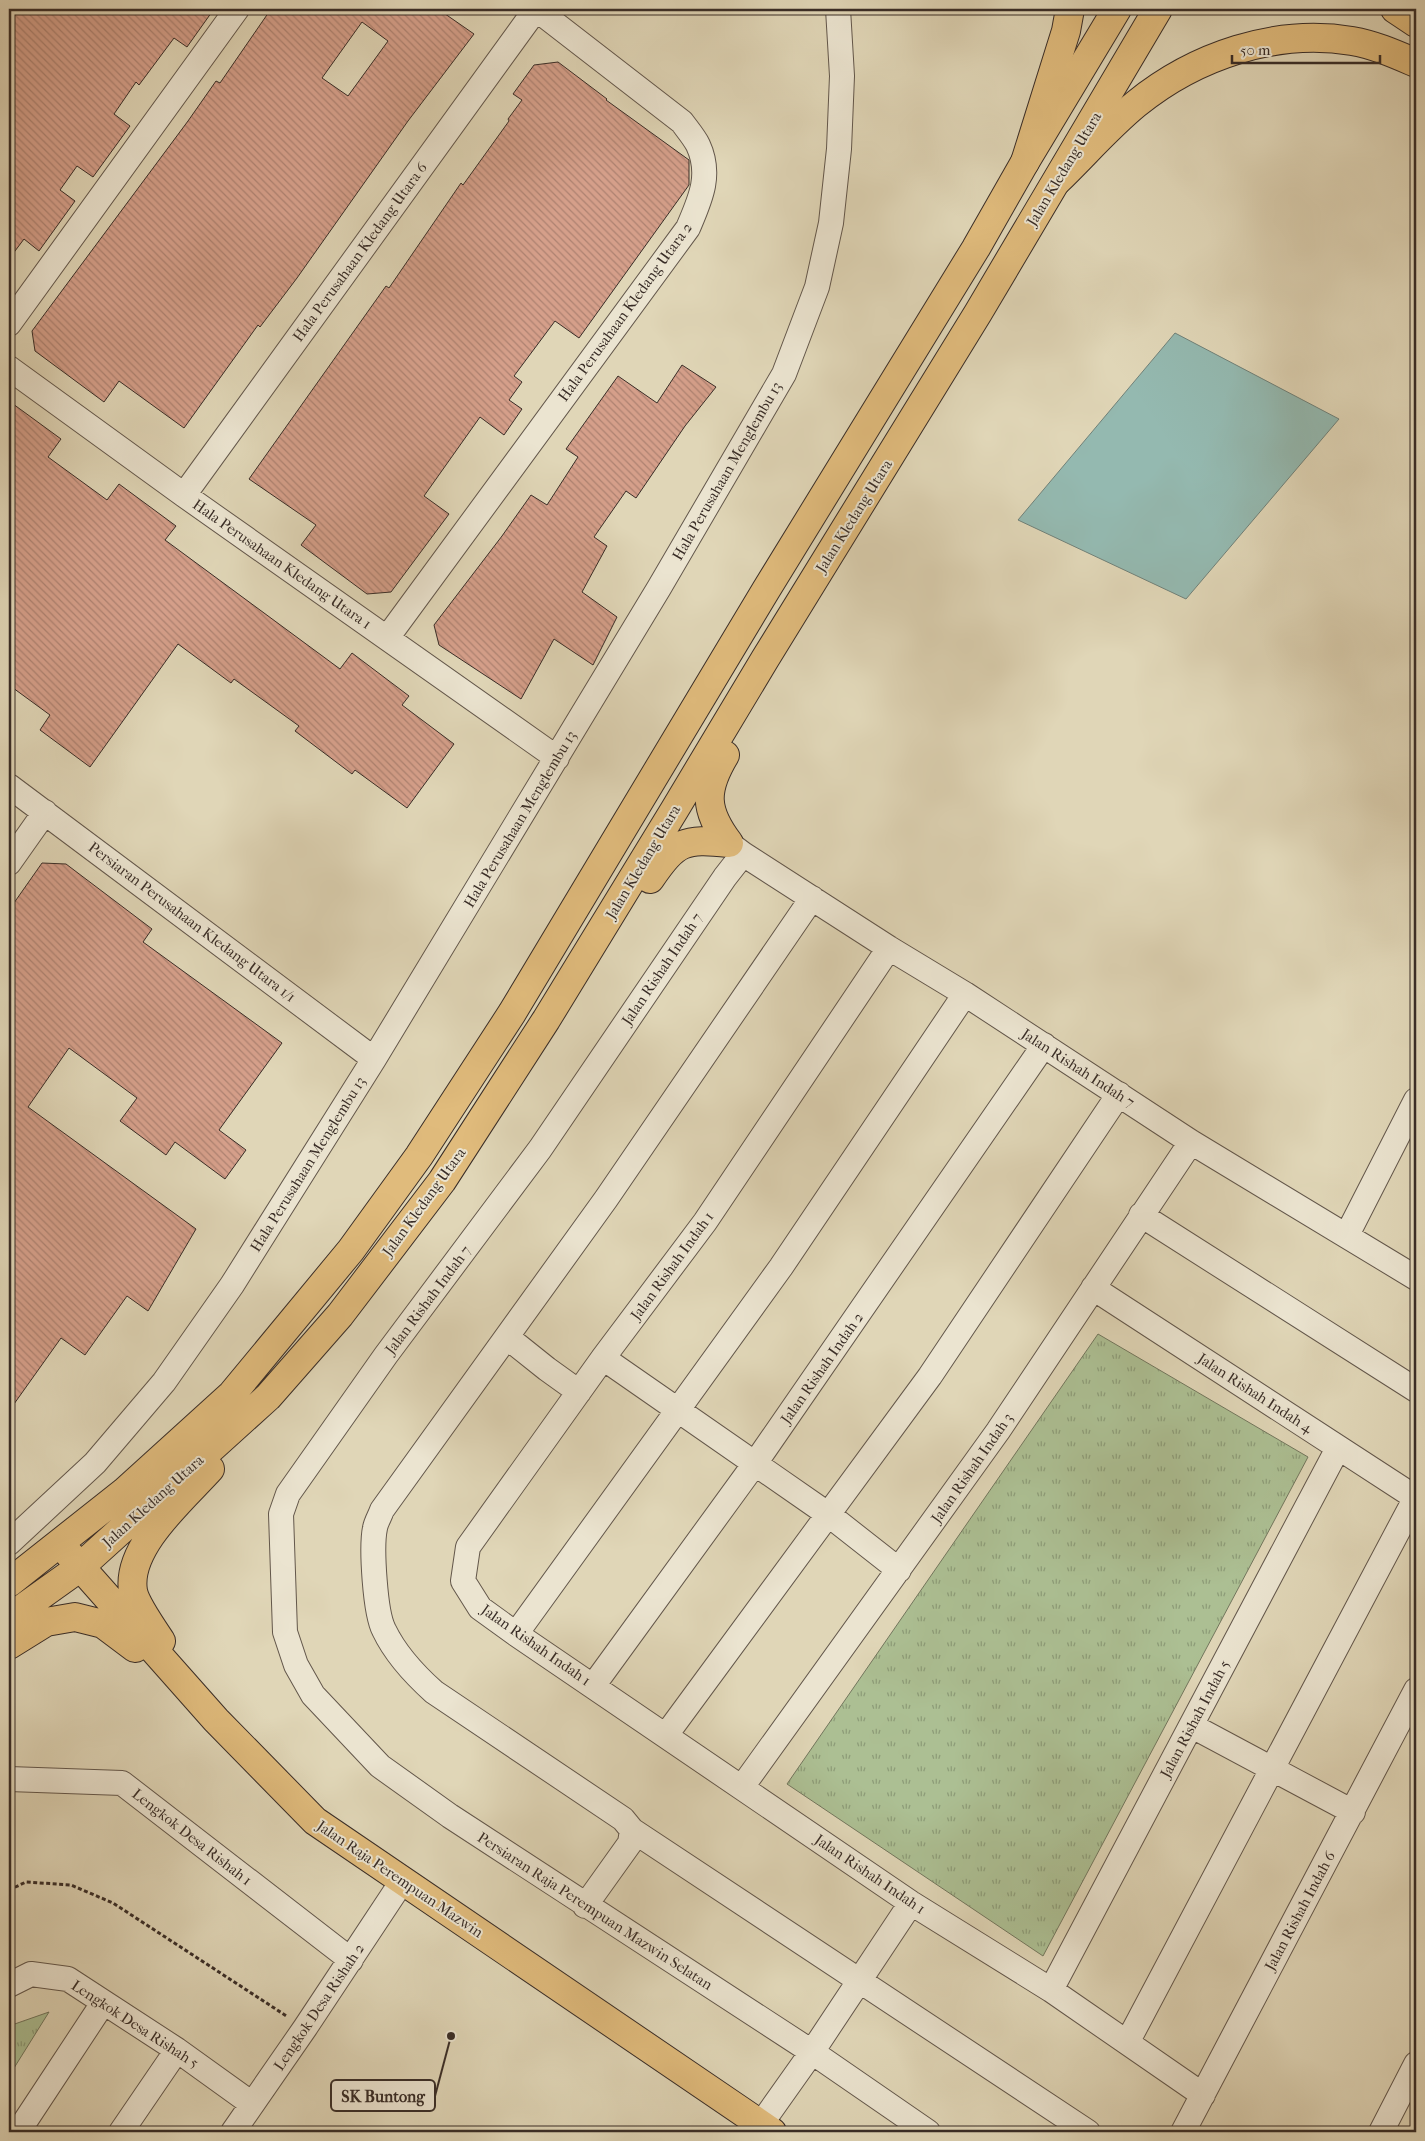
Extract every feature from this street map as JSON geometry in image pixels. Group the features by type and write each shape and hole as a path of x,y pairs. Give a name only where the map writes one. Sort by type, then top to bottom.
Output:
{"main road":[{"path":"1025,162 1066,30 1070,9"},
{"name":"Jalan Kledang Utara","path":"9,1583 124,1492 232,1394 351,1250 419,1156 517,1005 766,590 976,248 1117,9"},
{"name":"Jalan Kledang Utara","path":"9,1618 79,1568 268,1397 340,1315 442,1181 546,1020 1057,181 1158,9"},
{"path":"1395,9 1416,23"},
{"path":"1057,181 1136,104 1185,72 1223,54 1266,42 1311,38 1351,41 1368,45 1384,49 1416,63"},
{"path":"736,849 719,829 709,807 708,796 711,785 722,761 814,607 839,556 855,514"},
{"path":"546,1020 566,1003 604,954 665,857 675,848 689,842 703,840 736,849"},
{"path":"216,1720 150,1625 133,1592 134,1566 145,1541 229,1448 268,1397"},
{"name":"Jalan Raja Perempuan Mazwin","path":"60,1543 79,1568 216,1720 315,1821 766,2128"},
{"path":"9,1645 46,1622 75,1617 103,1624 132,1646 216,1720"}],"street":[{"path":"9,324 237,9"},
{"name":"Hala Perusahaan Kledang Utara 6","path":"184,495 536,9"},
{"name":"Hala Perusahaan Kledang Utara 2","path":"387,638 688,228 702,196 705,171 698,144 682,122 536,9"},
{"name":"Hala Perusahaan Menglembu 13","path":"9,1544 95,1464 164,1382 232,1285 374,1059 556,758 784,374 817,287 831,223 839,149 842,76 838,9"},
{"name":"Hala Perusahaan Kledang Utara 1","path":"9,368 184,495 556,758"},
{"name":"Persiaran Perusahaan Kledang Utara 1/1","path":"9,786 374,1059"},
{"path":"9,863 45,812"},
{"name":"Jalan Rishah Indah 7","path":"380,1766 313,1695 296,1665 286,1632 281,1514 288,1494 386,1355 540,1149 725,877 736,849 889,948 965,994 1191,1142 1416,1278"},
{"path":"812,898 606,1199 382,1510 375,1526 374,1541 378,1615 384,1630 394,1646 421,1680 434,1692 623,1819 632,1830 1088,2132"},
{"name":"Jalan Rishah Indah 1","path":"889,948 705,1222 579,1392 468,1547 464,1581 480,1608 516,1634 911,1903 1051,1990 1128,2041 1203,2095"},
{"path":"516,1634 781,1268 965,994"},
{"name":"Jalan Rishah Indah 2","path":"593,1686 756,1462 1044,1045"},
{"path":"666,1735 930,1376 1119,1094"},
{"path":"1346,1235 1416,1100"},
{"name":"Jalan Rishah Indah 3","path":"742,1787 900,1570 998,1431 1140,1215 1191,1142"},
{"path":"1140,1215 1416,1390"},
{"name":"Jalan Rishah Indah 4","path":"1093,1288 1416,1498"},
{"path":"507,1337 579,1392"},
{"path":"604,1358 830,1514 900,1570"},
{"name":"Jalan Rishah Indah 5","path":"1051,1990 1338,1448"},
{"path":"1128,2041 1416,1498"},
{"name":"Jalan Rishah Indah 6","path":"1183,2132 1416,1690"},
{"path":"1192,1726 1272,1767 1353,1812"},
{"name":"Persiaran Raja Perempuan Mazwin Selatan","path":"380,1766 450,1816 585,1906 812,2052 928,2132"},
{"name":"Lengkok Desa Rishah 1","path":"9,1779 122,1783 351,1960"},
{"path":"585,1906 630,1843 632,1830"},
{"name":"Lengkok Desa Rishah 2","path":"233,2132 351,1960 403,1880"},
{"path":"766,2128 812,2052 911,1903"},
{"name":"Lengkok Desa Rishah 5","path":"9,1985 31,1974 68,1979 177,2050 252,2104"},
{"path":"18,2132 103,2002"},
{"path":"121,2132 177,2050"},
{"path":"1381,2132 1416,2064"}],"path":[{"path":"9,1890 26,1882 71,1884 113,1903 305,2028"}],"green space":[{"path":"1098,1334 1308,1457 1043,1956 787,1784"},
{"path":"49,2012 9,2076 9,2026"}],"water":[{"path":"1175,333 1339,419 1186,599 1018,520"}],"building":[{"path":"9,9 214,9 187,47 174,38 139,85 136,82 114,114 130,126 93,177 77,166 60,190 75,201 39,251 24,239 9,259"},
{"path":"271,9 438,9 474,34 408,121 297,278 260,327 258,325 184,428 119,381 104,402 35,351 32,331 216,81 220,83","holes":["362,22 388,41 348,96 322,78"]},
{"path":"558,62 606,100 689,160 689,185 579,338 555,321 514,376 522,382 509,400 522,409 504,435 480,417 424,496 449,514 391,592 367,594 301,545 316,525 249,479 386,286 389,288 461,183 463,185 509,121 508,119 522,100 513,94 534,65"},
{"path":"682,365 716,387 685,426 636,498 626,491 594,537 607,546 582,592 617,617 593,665 554,639 521,699 439,645 434,625 531,495 547,505 578,457 566,449 618,376 657,403"},
{"path":"9,401 61,439 48,457 107,500 119,484 176,526 165,540 340,669 352,653 409,696 402,705 454,744 407,808 355,770 352,774 295,731 299,726 234,679 231,683 178,644 90,767 40,730 50,715 9,685"},
{"path":"42,863 66,864 152,929 143,942 282,1043 219,1130 246,1150 225,1179 175,1142 166,1155 120,1121 137,1098 69,1048 28,1107 196,1229 148,1311 127,1296 85,1355 61,1338 9,1411 9,910"}],"place":[{"name":"SK Buntong","path":"451,2036"}]}
